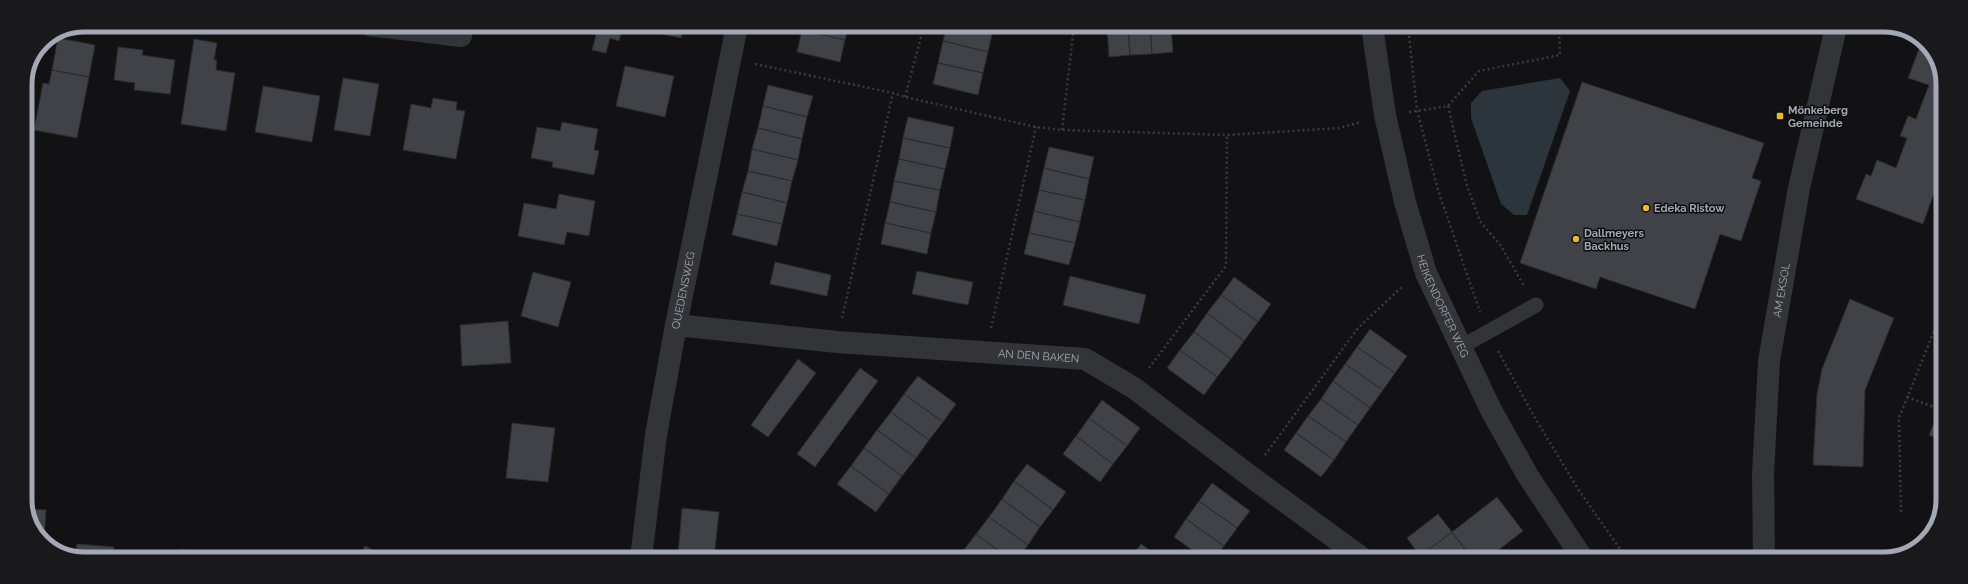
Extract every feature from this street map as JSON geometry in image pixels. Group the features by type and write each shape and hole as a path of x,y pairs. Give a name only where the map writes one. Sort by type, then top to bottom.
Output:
{"street":[{"path":"427,32 461,36 462,32"},
{"name":"QUEDENSWEG","path":"642,552 656,434 676,325 736,32"},
{"name":"HEIKENDORFER WEG","path":"1373,32 1385,115 1405,202 1426,273 1491,410 1528,476 1578,552"},
{"name":"AM EKSOL","path":"1764,552 1763,474 1769,362 1799,188 1835,32"},
{"name":"AN DEN BAKEN","path":"676,325 837,342 1085,360 1134,388 1354,552"}],"lane":[{"path":"1461,347 1536,305"}],"path":[{"path":"905,97 922,32"},
{"path":"1062,130 1073,32"},
{"path":"1385,115 1448,106 1479,71 1560,55 1559,32"},
{"path":"731,59 893,93 1036,127 1062,130 1227,135 1339,128"},
{"path":"837,342 893,93"},
{"path":"1448,106 1467,186 1480,221 1501,246 1536,305"},
{"path":"986,352 1036,127"},
{"path":"1134,388 1226,266 1227,135"},
{"path":"1250,476 1358,328 1402,286 1426,273"},
{"path":"1901,512 1899,418 1936,325"},
{"path":"1907,397 1936,408"}],"shaded area":[{"path":"1560,78 1570,91 1527,215 1514,215 1501,204 1471,118 1471,103 1482,91"}],"building":[{"path":"593,32 621,32 619,41 610,38 606,53 592,50 596,35 592,34"},
{"path":"652,32 682,32 681,38"},
{"path":"802,32 811,32 845,40 840,62 797,52"},
{"path":"811,32 847,32 845,40"},
{"path":"945,32 993,32 988,52 943,41"},
{"path":"1107,32 1128,32 1130,55 1109,57"},
{"path":"1128,32 1150,32 1152,54 1130,55"},
{"path":"1150,32 1171,32 1173,52 1152,54"},
{"path":"60,38 95,45 89,77 52,70 58,39"},
{"path":"194,39 217,43 214,60 217,60 216,70 235,73 226,131 181,124"},
{"path":"943,41 988,52 983,73 938,63"},
{"path":"1920,46 1931,61 1936,81 1936,188 1923,224 1856,199 1866,174 1871,176 1877,160 1896,168 1907,138 1900,136 1908,116 1916,119 1929,85 1908,78"},
{"path":"118,47 143,50 142,55 175,60 170,94 134,90 135,83 114,80"},
{"path":"938,63 983,73 978,95 933,84"},
{"path":"625,66 674,76 665,117 616,106"},
{"path":"52,70 89,77 77,138 34,130 43,83 49,84"},
{"path":"343,78 379,84 370,136 334,130"},
{"name":"Edeka Ristow","path":"1582,82 1764,143 1752,178 1761,181 1741,241 1720,234 1695,309 1600,277 1596,289 1520,263"},
{"path":"768,85 813,96 807,117 763,106"},
{"path":"263,86 320,96 312,142 255,132"},
{"path":"433,98 457,102 456,110 465,111 456,159 403,150 411,104 431,108"},
{"path":"763,106 807,117 802,139 758,128"},
{"path":"908,117 954,127 950,148 903,138"},
{"path":"562,122 598,129 594,150 599,151 594,175 552,167 553,162 531,158 537,127 560,131"},
{"path":"758,128 802,139 798,160 752,149"},
{"path":"903,138 950,148 945,169 899,159"},
{"path":"1049,147 1094,157 1089,179 1044,168"},
{"path":"752,149 798,160 792,181 748,171"},
{"path":"899,159 945,169 940,190 894,181"},
{"path":"1044,168 1089,179 1085,200 1039,190"},
{"path":"748,171 792,181 787,203 742,192"},
{"path":"894,181 940,190 936,212 890,202"},
{"path":"1039,190 1085,200 1080,222 1034,211"},
{"path":"742,192 787,203 782,224 737,214"},
{"path":"559,194 595,201 589,236 567,232 564,245 518,236 524,203 556,209"},
{"path":"890,202 936,212 931,233 885,223"},
{"path":"1034,211 1080,222 1075,243 1029,233"},
{"path":"737,214 782,224 777,246 732,235"},
{"path":"885,223 931,233 927,254 881,244"},
{"path":"1029,233 1075,243 1069,265 1024,254"},
{"path":"775,262 831,275 827,296 770,284"},
{"path":"917,271 973,282 968,305 912,294"},
{"path":"533,272 571,282 558,327 521,316"},
{"path":"1070,276 1146,295 1139,324 1063,305"},
{"path":"1234,277 1271,304 1258,322 1221,295"},
{"path":"1221,295 1258,322 1244,341 1207,313"},
{"path":"1850,299 1894,318 1865,390 1863,467 1813,465 1817,394 1822,369"},
{"path":"1207,313 1244,341 1231,359 1194,332"},
{"path":"508,321 511,363 462,366 460,325"},
{"path":"1370,329 1407,356 1395,373 1357,347"},
{"path":"1194,332 1231,359 1217,377 1180,350"},
{"path":"1357,347 1395,373 1383,390 1345,364"},
{"path":"1180,350 1217,377 1204,395 1167,368"},
{"path":"798,359 816,373 768,437 751,425"},
{"path":"1345,364 1383,390 1370,408 1333,381"},
{"path":"860,368 878,381 815,467 797,454"},
{"path":"918,376 956,404 943,422 904,394"},
{"path":"1333,381 1370,408 1358,425 1321,399"},
{"path":"904,394 943,422 929,440 891,412"},
{"path":"1321,399 1358,425 1346,442 1308,416"},
{"path":"1102,400 1140,428 1127,446 1089,418"},
{"path":"891,412 929,440 916,458 877,430"},
{"path":"1308,416 1346,442 1334,460 1296,433"},
{"path":"1089,418 1127,446 1113,464 1076,436"},
{"path":"1936,418 1936,438 1929,435"},
{"path":"512,423 555,428 548,482 506,478"},
{"path":"877,430 916,458 902,476 864,448"},
{"path":"1296,433 1334,460 1321,477 1284,450"},
{"path":"1076,436 1113,464 1100,482 1063,454"},
{"path":"864,448 902,476 889,494 851,466"},
{"path":"1027,464 1066,492 1053,510 1014,481"},
{"path":"851,466 889,494 876,512 837,484"},
{"path":"1014,481 1053,510 1040,527 1002,499"},
{"path":"1212,483 1250,511 1237,528 1199,501"},
{"path":"1497,497 1523,531 1496,552 1467,552 1452,532"},
{"path":"1002,499 1040,527 1028,545 989,517"},
{"path":"1199,501 1237,528 1224,546 1186,519"},
{"path":"682,508 719,512 715,552 678,552"},
{"path":"33,509 46,510 44,533 36,520"},
{"path":"1438,514 1452,532 1425,552 1417,552 1407,538"},
{"path":"989,517 1028,545 1023,552 1001,552 976,534"},
{"path":"1186,519 1224,546 1220,552 1195,552 1174,537"},
{"path":"1452,532 1467,552 1425,552"},
{"path":"976,534 1001,552 964,552 963,551"},
{"path":"77,544 114,547 114,552 76,552"},
{"path":"1141,544 1152,552 1135,552"},
{"path":"365,546 376,552 362,552"},
{"path":"182,549 198,552 182,552"}],"place":[{"name":"Mönkeberg Gemeinde","path":"1780,116"},
{"name":"Edeka Ristow","path":"1646,208"},
{"name":"Dallmeyers Backhus","path":"1576,239"}]}
